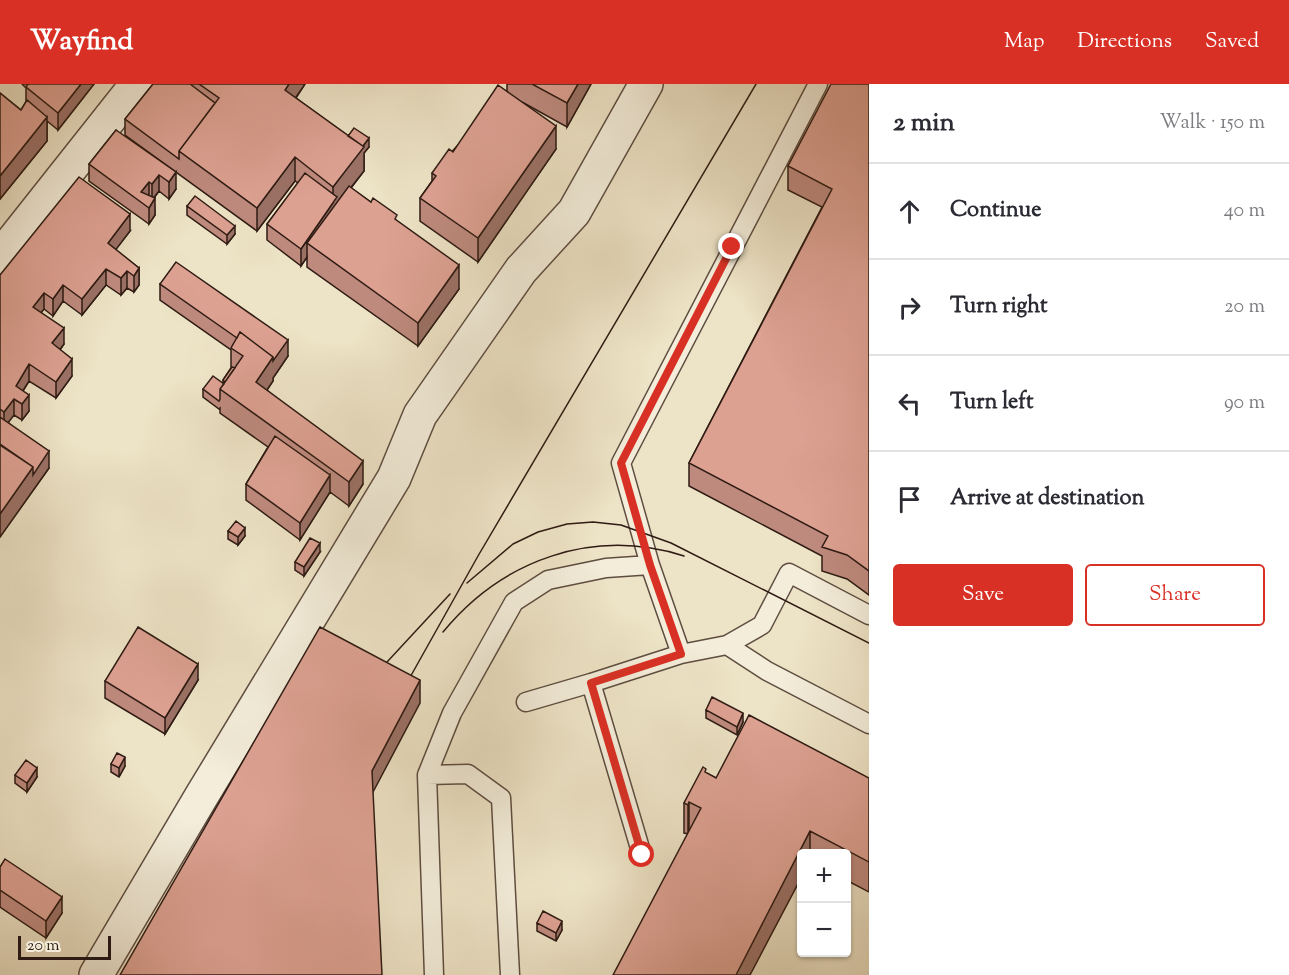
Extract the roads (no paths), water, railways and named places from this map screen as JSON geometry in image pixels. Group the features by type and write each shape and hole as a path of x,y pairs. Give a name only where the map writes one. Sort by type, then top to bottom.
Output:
{"street":[{"path":"0,257 137,84"},
{"path":"96,975 394,478 420,415 521,270 574,212 646,84"}],"lane":[{"path":"681,654 650,565 621,463 818,84"},
{"path":"434,975 427,775 452,713 514,602 548,580 606,568 650,565"},
{"path":"526,702 681,654 726,645 762,625 789,573 869,615"},
{"path":"726,645 767,671 869,724"},
{"path":"591,683 642,855"},
{"path":"427,775 468,774 501,798 510,975"}],"tram line":[{"path":"404,688 478,556 756,84"},
{"path":"467,583 513,544 538,532 567,524 593,522 621,525 671,543 869,643"},
{"path":"443,632 467,607 493,586 521,569 552,556 583,548 616,546 650,548 684,556"},
{"path":"375,675 450,594"}]}
